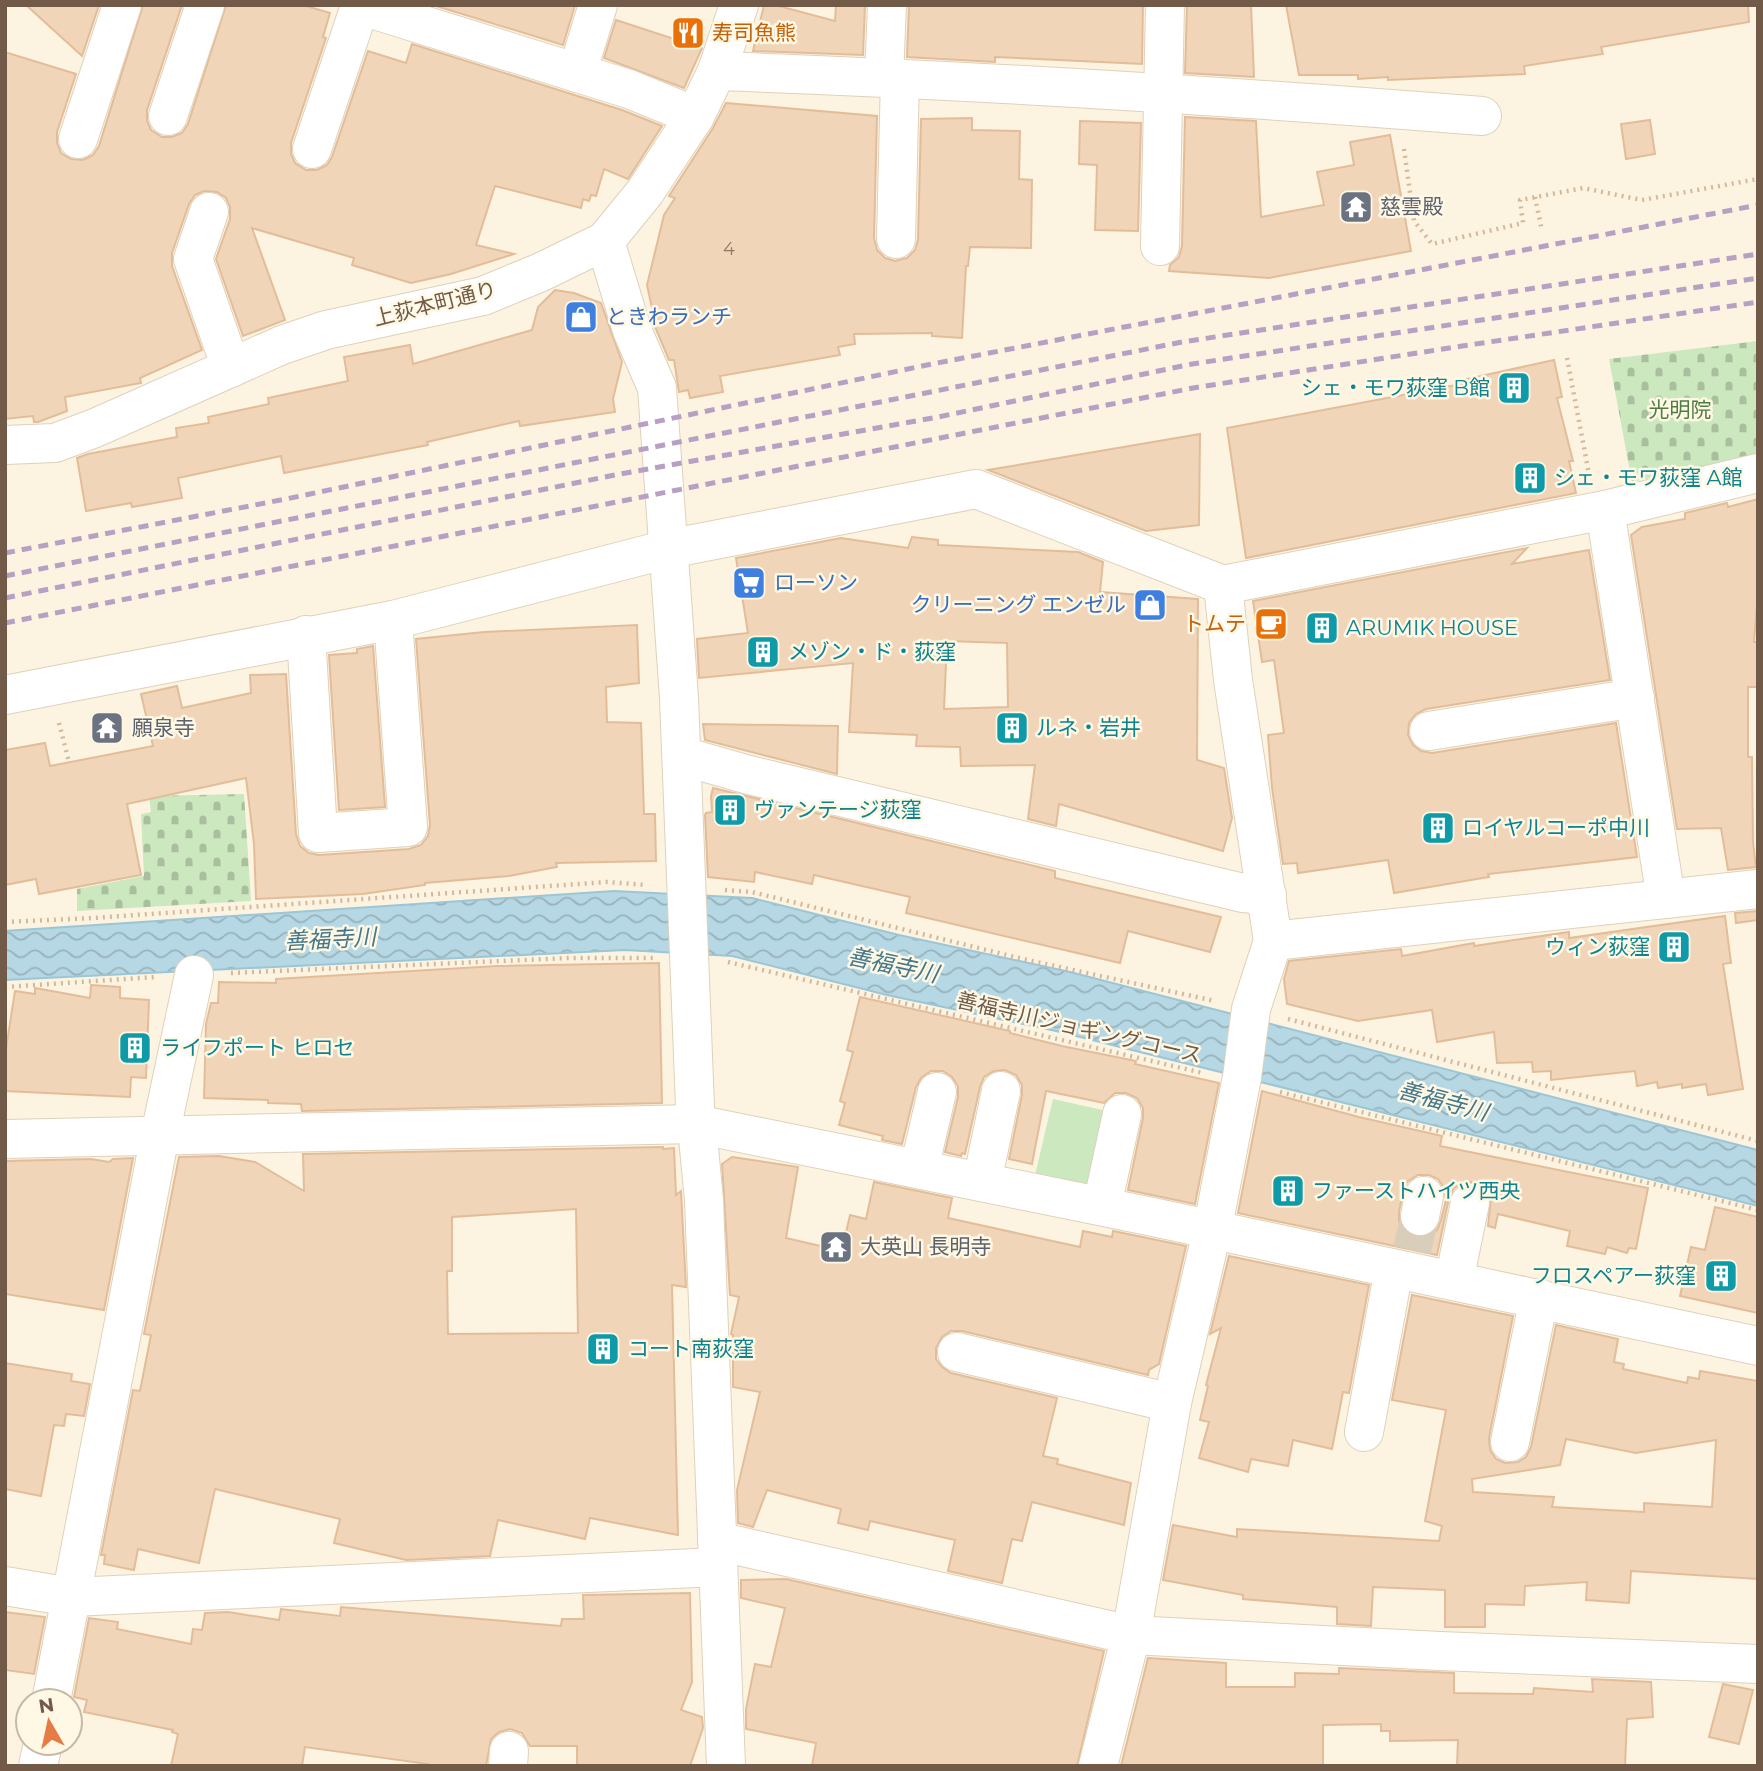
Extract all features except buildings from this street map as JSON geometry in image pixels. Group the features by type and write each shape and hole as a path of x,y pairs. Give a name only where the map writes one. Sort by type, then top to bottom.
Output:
{"street":[{"path":"78,139 122,5"},
{"path":"168,116 205,5"},
{"path":"577,73 598,5"},
{"name":"上荻本町通り","path":"5,445 55,443 282,345 326,330 483,296 605,241 645,192 695,116 717,71 740,5"},
{"path":"887,5 892,78 896,239"},
{"path":"1160,246 1165,5"},
{"path":"312,149 365,6 629,89 695,116"},
{"path":"717,71 892,78 1482,116"},
{"path":"209,212 193,259 231,368"},
{"path":"605,241 632,330 657,388 682,756 696,1124 704,1200 726,1766"},
{"path":"5,695 393,620 668,549 976,489 1223,584 1605,510 1758,473"},
{"path":"1605,510 1666,899"},
{"path":"1098,1766 1131,1635 1172,1404 1212,1231 1251,1014 1273,941 1233,680 1223,584"},
{"path":"306,635 318,833 408,827 393,620"},
{"path":"1429,731 1636,698"},
{"path":"682,756 750,775 1243,893 1267,895"},
{"path":"1273,941 1758,890"},
{"path":"54,1687 160,1135 194,975"},
{"path":"982,1182 1001,1091"},
{"path":"919,1169 937,1092"},
{"path":"1102,1206 1122,1114"},
{"path":"5,1139 696,1124 1102,1206 1212,1231 1412,1240 1454,1281 1758,1346"},
{"path":"1454,1281 1470,1203"},
{"path":"1364,1432 1412,1240"},
{"path":"1510,1442 1539,1298"},
{"path":"957,1352 1172,1404"},
{"path":"5,1586 71,1597 718,1554 1131,1635 1758,1664"}],"path":[{"path":"1408,110 1402,135 1414,221 1432,244 1523,223 1520,200 1535,197 1583,188 1642,200 1758,179"},
{"path":"1535,197 1542,231"},
{"path":"1567,358 1593,494 1605,510"},
{"path":"58,716 69,762"},
{"path":"5,922 607,882 688,892 752,892 1758,1141"},
{"name":"善福寺川ジョギングコース","path":"5,987 194,975 689,954 1241,1080 1758,1210"}],"green space":[{"name":"光明院","path":"1758,341 1758,454 1632,482 1609,359"},
{"path":"244,794 251,901 77,911 77,889 144,876 141,814 151,812 149,796"},
{"path":"1053,1099 1116,1113 1101,1189 1035,1175"}],"water":[{"name":"善福寺川","path":"614,891 752,898 899,935 1070,972 1758,1150 1758,1206 1056,1031 887,995 732,956 625,950 5,980 5,931"}],"tunnel":[{"path":"1412,1250 1420,1216"}],"railway":[{"path":"5,553 286,499 927,365 1758,205"},
{"path":"5,576 1182,342 1758,254"},
{"path":"5,598 615,475 938,417 1192,364 1758,278"},
{"path":"5,623 1193,388 1758,302"}],"place":[{"name":"寿司魚熊","path":"688,33"},
{"name":"慈雲殿","path":"1356,207"},
{"name":"ときわランチ","path":"581,317"},
{"name":"シェ・モワ荻窪 B館","path":"1514,388"},
{"name":"シェ・モワ荻窪 A館","path":"1530,478"},
{"name":"ローソン","path":"749,583"},
{"name":"クリーニング エンゼル","path":"1150,605"},
{"name":"トムテ","path":"1271,624"},
{"name":"ARUMIK HOUSE","path":"1322,628"},
{"name":"メゾン・ド・荻窪","path":"763,652"},
{"name":"願泉寺","path":"107,728"},
{"name":"ルネ・岩井","path":"1012,728"},
{"name":"ヴァンテージ荻窪","path":"730,810"},
{"name":"ロイヤルコーポ中川","path":"1438,828"},
{"name":"ウィン荻窪","path":"1674,947"},
{"name":"ライフポート ヒロセ","path":"135,1048"},
{"name":"ファーストハイツ西央","path":"1288,1191"},
{"name":"大英山 長明寺","path":"836,1247"},
{"name":"フロスペアー荻窪","path":"1721,1276"},
{"name":"コート南荻窪","path":"603,1349"}]}
